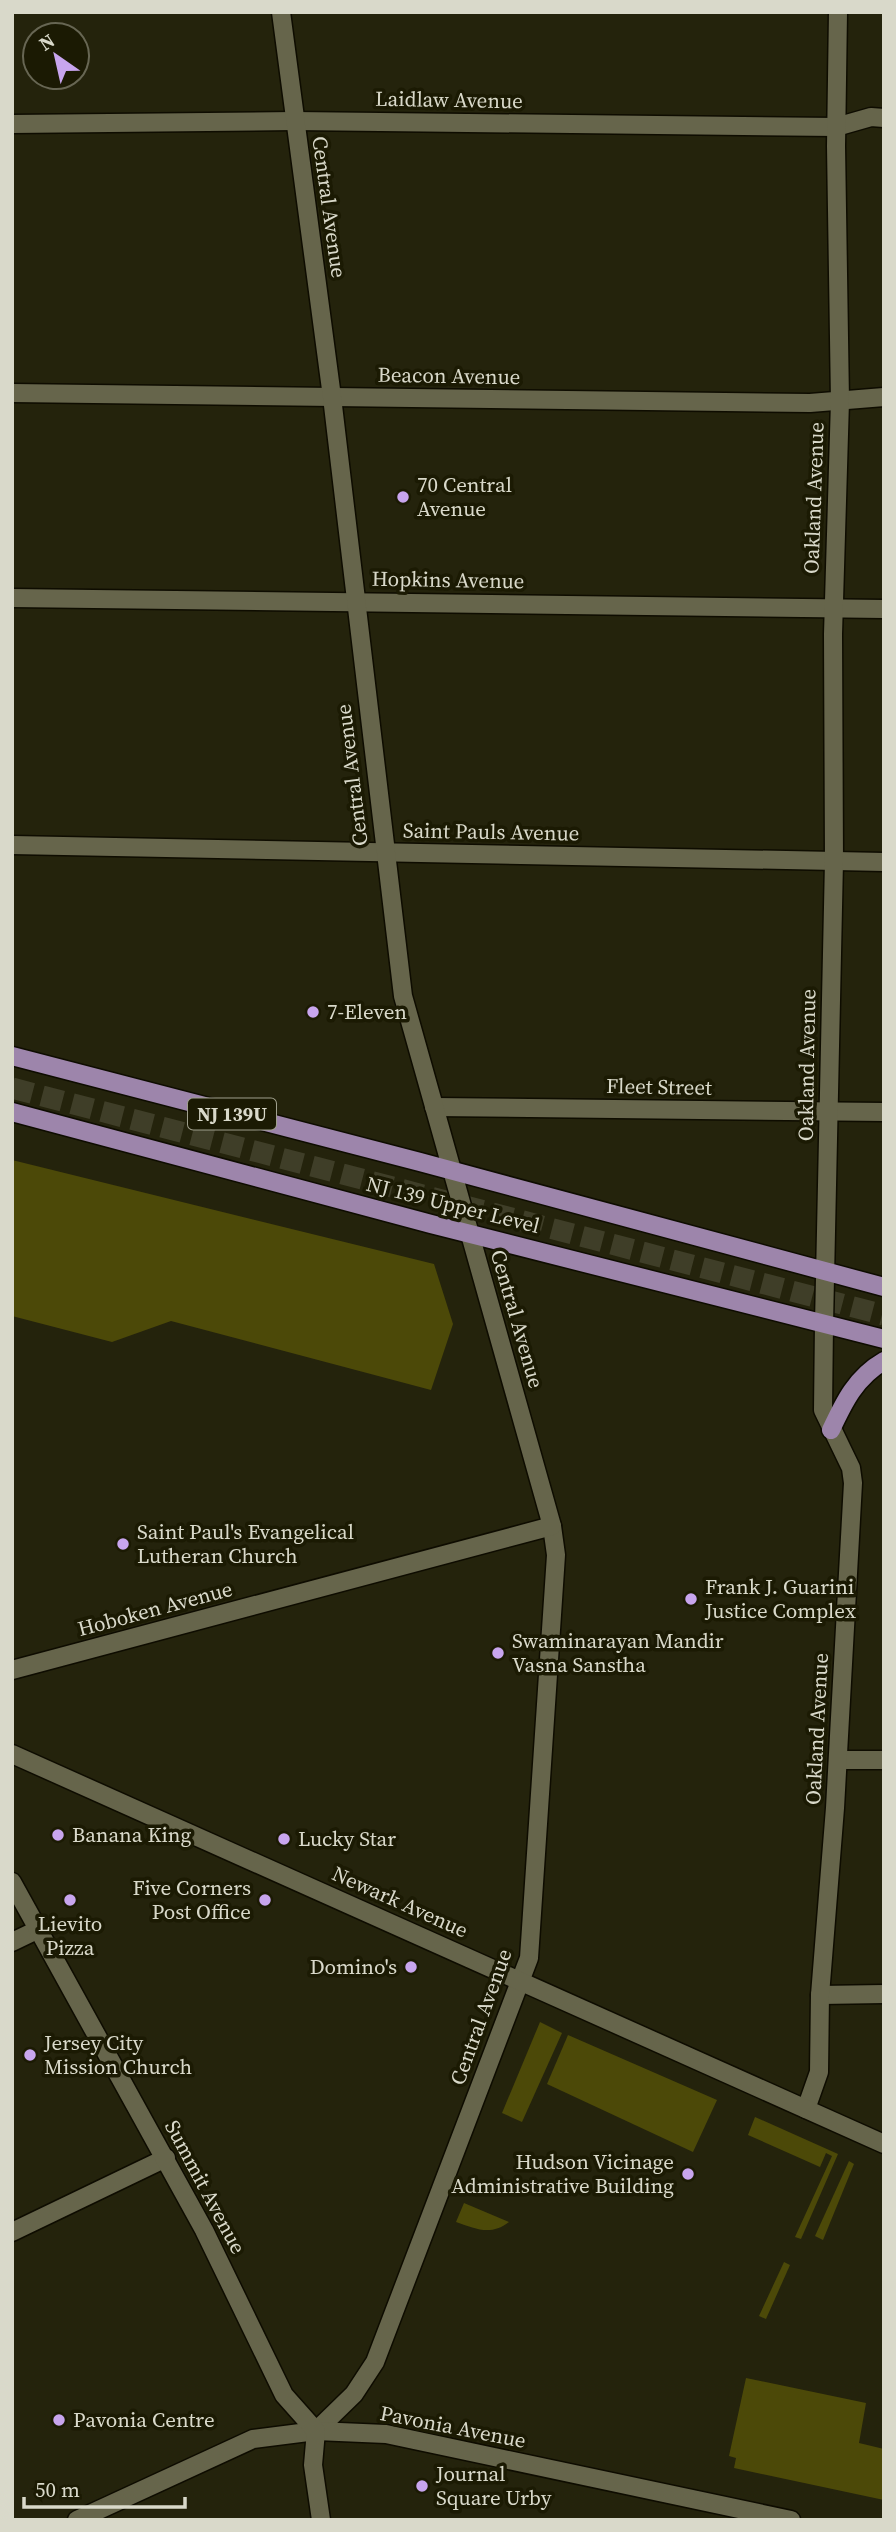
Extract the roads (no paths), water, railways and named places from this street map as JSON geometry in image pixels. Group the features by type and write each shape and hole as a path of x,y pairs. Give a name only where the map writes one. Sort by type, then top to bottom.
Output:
{"main road":[{"name":"NJ 139 Upper Level","path":"12,1056 453,1170 826,1272"},
{"name":"NJ 139 Upper Level","path":"12,1112 884,1339"},
{"name":"NJ 139U","path":"826,1272 884,1287"},
{"path":"831,1430 854,1387 869,1370 884,1361"}],"street":[{"name":"Central Avenue","path":"281,12 332,397 354,601 403,996 552,1526 556,1555 529,1958 375,2362 354,2394 316,2431"},
{"name":"Oakland Avenue","path":"806,2109 819,2072 820,1995 838,1760 853,1483 851,1468 831,1430 822,1401 834,861 834,609 840,401 836,127 838,12"},
{"name":"Laidlaw Avenue","path":"12,124 294,121 836,127 871,117 884,118"},
{"name":"Beacon Avenue","path":"12,393 840,401 884,397"},
{"name":"Hopkins Avenue","path":"12,598 884,609"},
{"name":"Saint Pauls Avenue","path":"12,845 884,862"},
{"name":"Fleet Street","path":"434,1107 884,1112"},
{"name":"Hoboken Avenue","path":"12,1670 552,1526"},
{"name":"Newark Avenue","path":"12,1754 884,2144"},
{"path":"838,1760 884,1760"},
{"name":"Summit Avenue","path":"12,1882 166,2158 284,2395 316,2431"},
{"path":"12,1942 37,1930"},
{"path":"820,1995 884,1994"},
{"path":"12,2232 166,2158"},
{"path":"316,2431 313,2465 321,2520"},
{"name":"Pavonia Avenue","path":"77,2520 253,2438 316,2431 386,2434 791,2520"}],"tunnel":[{"path":"12,1088 884,1315"}],"place":[{"name":"70 Central Avenue","path":"403,497"},
{"name":"7-Eleven","path":"313,1012"},
{"name":"Saint Paul's Evangelical Lutheran Church","path":"123,1544"},
{"name":"Frank J. Guarini Justice Complex","path":"691,1599"},
{"name":"Swaminarayan Mandir Vasna Sanstha","path":"498,1653"},
{"name":"Banana King","path":"58,1835"},
{"name":"Lucky Star","path":"284,1839"},
{"name":"Lievito Pizza","path":"70,1900"},
{"name":"Five Corners Post Office","path":"265,1900"},
{"name":"Domino's","path":"411,1967"},
{"name":"Jersey City Mission Church","path":"30,2055"},
{"name":"Hudson Vicinage Administrative Building","path":"688,2174"},
{"name":"Pavonia Centre","path":"59,2420"},
{"name":"Journal Square Urby","path":"422,2486"}]}
